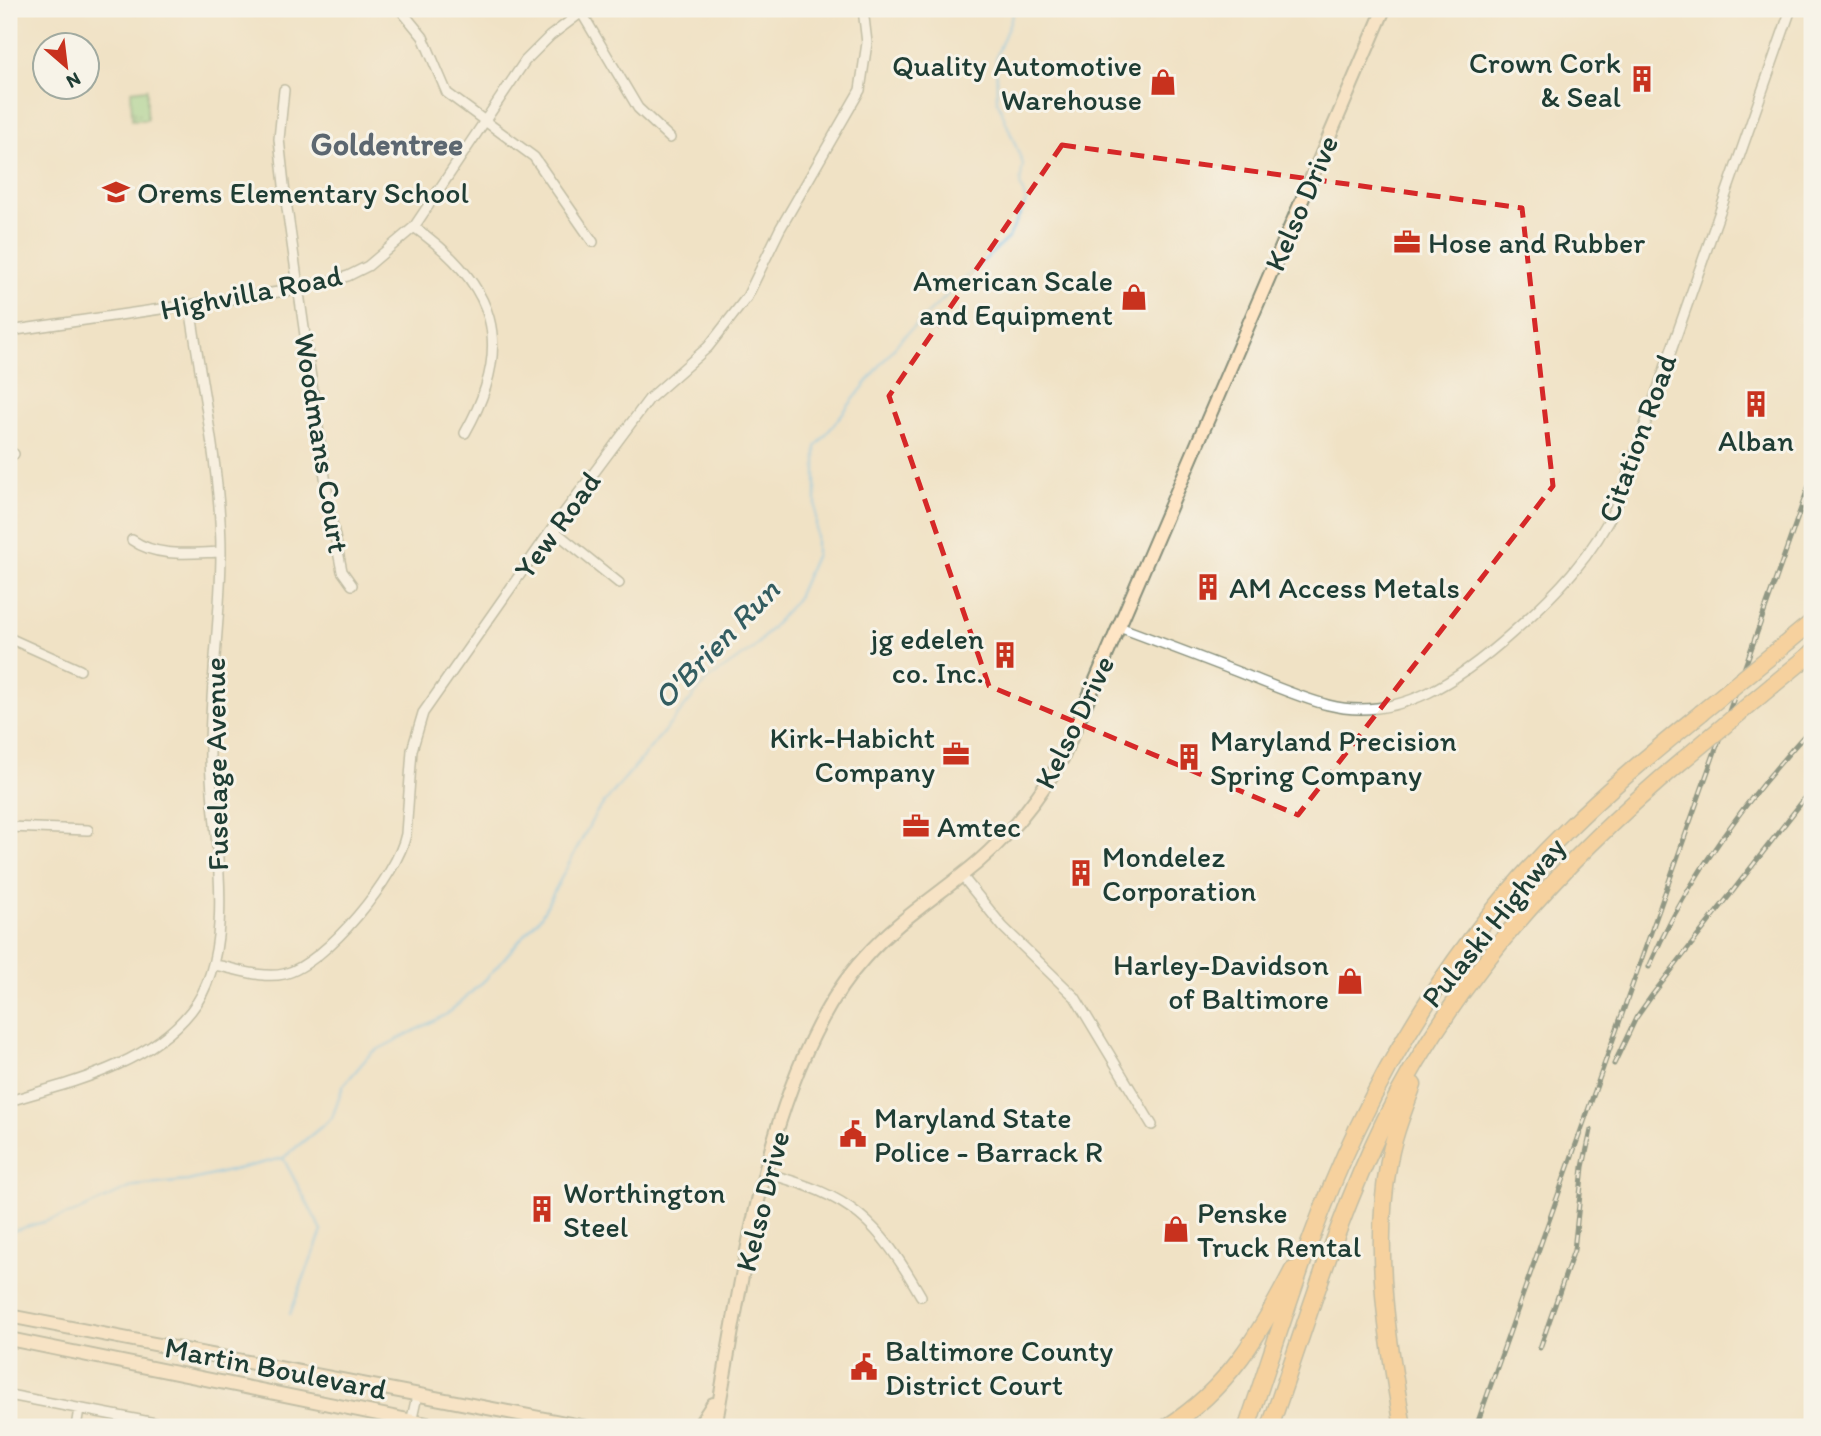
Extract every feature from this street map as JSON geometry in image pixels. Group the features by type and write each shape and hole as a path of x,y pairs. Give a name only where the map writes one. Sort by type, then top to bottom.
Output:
{"highway":[{"name":"Pulaski Highway","path":"1247,1427 1320,1216 1356,1130 1413,1024 1470,940 1532,866 1606,793 1812,622"},
{"name":"Pulaski Highway","path":"1270,1427 1363,1170 1386,1118 1430,1040 1484,966 1551,884 1615,819 1812,653"},
{"path":"1403,1427 1384,1285 1382,1213 1392,1146 1430,1040 1413,1024"},
{"path":"1167,1427 1212,1393 1243,1357 1320,1216"}],"street":[{"path":"400,9 423,37 447,93 526,150 544,167 593,242"},
{"name":"Yew Road","path":"215,965 271,975 306,965 325,950 378,890 404,847 412,750 423,713 552,529 649,399 708,347 747,297 780,229 860,90 867,43 863,9"},
{"name":"Kelso Drive","path":"715,1427 765,1173 799,1066 848,978 894,926 962,876 1006,836 1048,784 1076,731 1384,9"},
{"name":"Citation Road","path":"1119,627 1330,706 1361,708 1406,702 1448,684 1527,620 1575,573 1597,542 1618,502 1791,9"},
{"path":"581,11 638,108 670,138"},
{"name":"Highvilla Road","path":"9,331 299,289 348,276 368,266 414,227 525,61 581,11"},
{"name":"Woodmans Court","path":"284,90 279,139 299,289 335,542 341,570 352,585"},
{"path":"414,227 469,274 491,323 492,365 476,413 465,433"},
{"name":"Fuselage Avenue","path":"9,1101 105,1069 152,1048 191,1011 215,965 220,931 210,756 221,552 216,490 190,306"},
{"path":"552,529 619,583"},
{"path":"132,540 145,549 157,552 221,552"},
{"path":"9,638 80,670"},
{"path":"9,827 88,830"},
{"path":"962,876 1003,927 1075,997 1152,1125"},
{"path":"765,1173 813,1187 853,1207 881,1235 921,1296"},
{"name":"Martin Boulevard","path":"9,1316 586,1427"},
{"name":"Martin Boulevard","path":"9,1339 410,1424 442,1427"},
{"path":"698,1427 708,1417 722,1384"},
{"path":"9,1395 176,1427"},
{"path":"410,1424 417,1395"},
{"path":"76,1427 79,1409"}],"highlighted area":[{"path":"1062,145 1522,208 1553,486 1298,815 989,686 889,396"}],"green space":[{"path":"147,89 147,120 132,120 131,91"}],"waterway":[{"name":"O'Brien Run","path":"290,1314 322,1231 283,1158 332,1118 343,1086 371,1053 447,1014 486,979 541,916 596,813 707,680 753,649 796,600 816,554 816,447 901,339 1009,237 1026,201 1020,184 1023,164 997,100 996,57 1015,9"},
{"path":"9,1232 74,1213 134,1186 188,1181 283,1158"}],"railway":[{"path":"1476,1427 1812,477"},
{"path":"1649,967 1681,903 1720,841 1812,727"},
{"path":"1614,1064 1636,1018 1653,994 1812,789"},
{"path":"1540,1348 1574,1250 1583,1167 1591,1130"}],"place":[{"name":"Crown Cork & Seal","path":"1642,79"},
{"name":"Quality Automotive Warehouse","path":"1163,82"},
{"name":"Orems Elementary School","path":"116,192"},
{"name":"Hose and Rubber","path":"1407,242"},
{"name":"American Scale and Equipment","path":"1134,297"},
{"name":"Alban","path":"1756,404"},
{"name":"AM Access Metals","path":"1208,587"},
{"name":"jg edelen co. Inc.","path":"1005,655"},
{"name":"Kirk-Habicht Company","path":"956,754"},
{"name":"Maryland Precision Spring Company","path":"1189,757"},
{"name":"Amtec","path":"916,826"},
{"name":"Mondelez Corporation","path":"1081,873"},
{"name":"Harley-Davidson of Baltimore","path":"1350,981"},
{"name":"Maryland State Police - Barrack R","path":"853,1134"},
{"name":"Worthington Steel","path":"542,1209"},
{"name":"Penske Truck Rental","path":"1176,1229"},
{"name":"Baltimore County District Court","path":"864,1367"}],"district":[{"name":"Goldentree","path":"387,144"}]}
